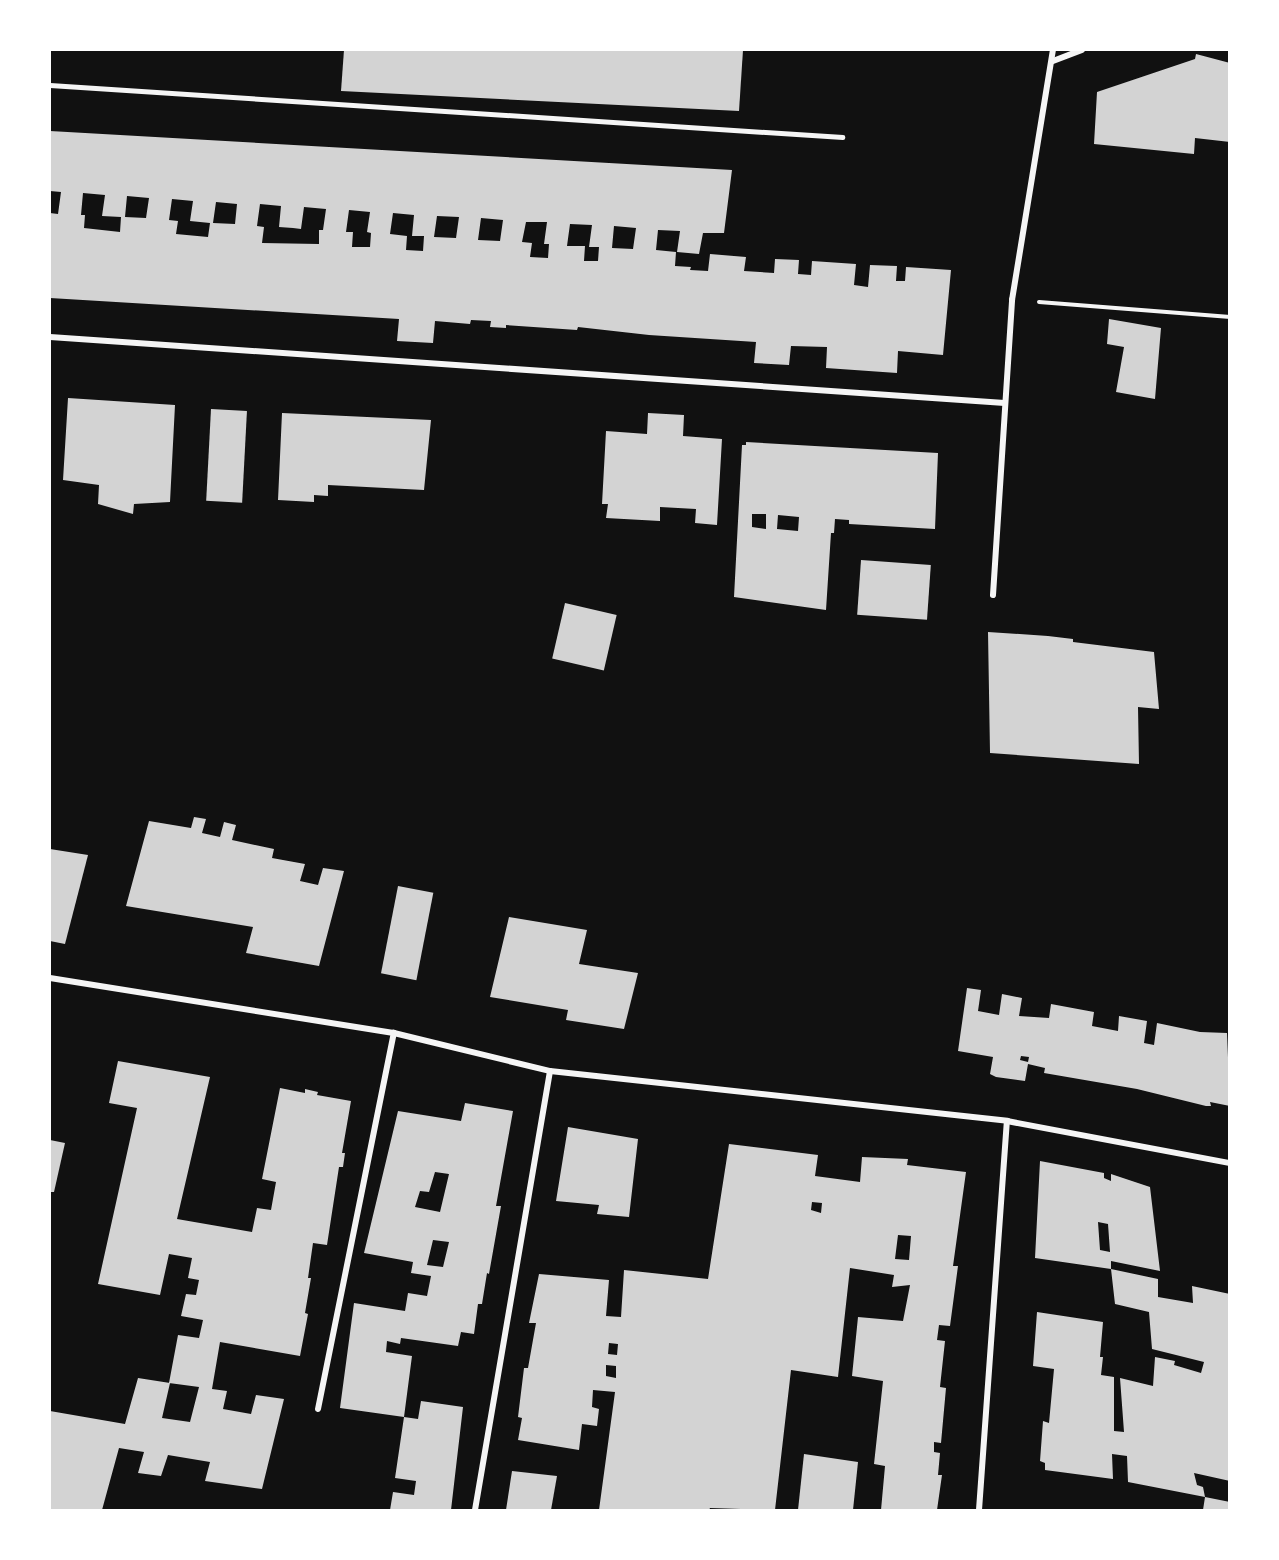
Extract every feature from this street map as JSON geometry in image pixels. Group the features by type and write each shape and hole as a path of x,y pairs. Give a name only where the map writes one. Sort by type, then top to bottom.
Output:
{"street":[{"path":"993,595 1012,300 1053,50"},
{"path":"1053,61 1082,50"},
{"path":"50,337 1005,403"},
{"path":"50,978 394,1033 550,1071 1007,1121 1230,1163"},
{"path":"318,1409 394,1033"},
{"path":"475,1510 550,1071"},
{"path":"979,1510 1007,1121"}],"lane":[{"path":"50,85 842,137"}],"path":[{"path":"1012,300 1230,317"}],"building":[{"path":"344,50 743,50 739,111 341,91"},
{"path":"1196,54 1230,63 1230,142 1195,138 1194,154 1094,144 1097,92 1195,59"},
{"path":"50,131 732,170 724,233 703,233 699,254 677,252 680,231 658,230 656,250 676,252 675,266 691,267 690,270 708,271 710,254 746,257 744,271 774,273 775,259 799,260 798,274 811,275 812,261 856,264 854,285 868,287 870,265 897,266 896,281 905,281 906,267 951,270 943,355 898,351 897,373 826,368 827,347 791,346 789,365 754,363 756,342 649,335 578,327 577,330 506,325 506,328 490,327 491,321 471,320 470,324 435,321 433,343 397,341 399,319 50,298 50,213 58,214 61,192 50,191","holes":["83,193 105,195 102,216 121,217 120,232 84,228 85,215 81,215","127,196 149,198 146,218 125,217","172,199 193,201 190,221 210,223 208,237 176,234 178,221 169,220","216,202 237,204 235,224 213,223","260,204 281,206 279,227 301,229 304,207 326,209 323,230 319,230 319,244 262,243 264,227 257,226","349,210 370,212 367,232 371,233 370,247 352,247 353,232 346,232","393,213 414,215 412,236 424,236 423,251 406,250 407,236 390,234","437,216 459,217 456,238 434,237","481,218 503,220 500,241 478,240","526,222 547,222 544,244 549,244 548,258 530,257 532,243 522,242","570,224 592,225 589,247 599,247 598,261 584,261 585,246 567,246","614,226 636,228 633,249 612,248"]},
{"path":"1109,319 1161,328 1155,399 1116,392 1124,347 1107,344"},
{"path":"68,398 175,405 170,502 134,504 133,514 98,504 99,485 63,480"},
{"path":"211,409 247,411 242,503 206,501"},
{"path":"282,413 431,420 424,490 328,485 328,496 314,495 314,502 278,500"},
{"path":"648,413 684,415 683,436 722,439 717,525 695,523 696,509 660,507 660,521 606,518 608,504 602,504 606,431 647,434"},
{"path":"746,442 938,453 935,529 849,524 849,520 835,519 834,533 831,533 826,610 734,597 742,445 746,445","holes":["752,514 766,514 766,529 752,527","778,515 799,517 798,531 777,529"]},
{"path":"861,560 931,565 927,620 857,615"},
{"path":"565,603 617,615 604,670 552,659"},
{"path":"988,632 1073,639 1073,642 1154,652 1159,709 1138,707 1139,764 990,753"},
{"path":"194,817 206,819 202,833 220,837 224,822 236,825 232,840 274,849 272,858 305,864 300,881 318,885 323,868 344,871 319,966 246,953 253,927 126,906 149,821 191,828"},
{"path":"50,849 88,855 65,944 50,941"},
{"path":"398,886 433,893 416,980 381,973"},
{"path":"509,917 587,930 579,964 638,973 624,1029 566,1020 568,1010 490,997"},
{"path":"967,988 981,990 978,1011 999,1015 1002,994 1022,998 1019,1016 1049,1018 1051,1004 1094,1012 1092,1026 1118,1031 1119,1016 1147,1021 1144,1043 1154,1045 1157,1023 1200,1032 1227,1033 1230,1106 1210,1102 1211,1106 1206,1106 1137,1089 1044,1073 1045,1068 1028,1064 1025,1081 996,1077 990,1074 993,1057 958,1051","holes":["1021,1056 1029,1057 1028,1062 1020,1060"]},
{"path":"118,1061 210,1077 177,1219 252,1232 257,1208 271,1210 276,1182 262,1179 280,1088 305,1093 305,1089 318,1092 317,1095 351,1101 342,1153 345,1153 343,1167 339,1167 327,1245 313,1243 308,1278 311,1278 305,1313 308,1314 300,1356 220,1342 212,1389 227,1391 223,1409 251,1414 256,1395 284,1399 262,1489 205,1481 210,1462 168,1455 161,1476 138,1473 144,1452 119,1448 102,1510 50,1510 50,1411 125,1424 138,1378 169,1383 178,1335 199,1338 203,1320 181,1316 186,1294 196,1295 199,1280 188,1278 192,1258 169,1254 160,1295 98,1284 137,1108 109,1103","holes":["170,1383 199,1387 190,1422 162,1418"]},
{"path":"465,1103 513,1111 496,1206 501,1206 489,1274 487,1273 482,1304 478,1304 474,1334 461,1332 458,1346 401,1338 400,1344 387,1341 386,1352 412,1356 404,1417 340,1408 354,1303 405,1311 408,1293 427,1296 431,1276 411,1273 413,1262 364,1253 398,1111 461,1121","holes":["435,1172 449,1174 440,1212 415,1207 420,1191 429,1192","433,1240 449,1242 443,1267 427,1265"]},
{"path":"568,1127 638,1139 629,1217 597,1214 599,1205 556,1201"},
{"path":"50,1140 65,1143 54,1192 50,1192"},
{"path":"729,1144 818,1155 815,1176 860,1182 862,1157 908,1159 907,1165 966,1172 953,1266 958,1266 950,1326 939,1325 937,1340 945,1341 940,1387 946,1388 941,1443 934,1442 934,1452 940,1453 938,1475 942,1475 937,1510 881,1510 885,1466 874,1464 883,1381 852,1376 858,1317 903,1321 910,1285 892,1287 894,1275 850,1268 838,1377 791,1370 775,1510 710,1508 709,1510 599,1510 615,1392 593,1390 592,1407 599,1409 597,1426 582,1424 579,1450 518,1440 522,1418 518,1417 524,1368 528,1368 536,1323 529,1323 539,1274 609,1280 606,1316 621,1317 624,1270 708,1279","holes":["812,1202 822,1203 821,1213 811,1210","898,1235 911,1236 909,1260 895,1259","609,1343 618,1344 617,1355 608,1354","606,1365 616,1366 616,1378 606,1376"]},
{"path":"1040,1161 1104,1173 1104,1178 1111,1181 1111,1174 1150,1187 1160,1271 1111,1261 1111,1269 1035,1258","holes":["1098,1222 1108,1224 1110,1252 1100,1250"]},
{"path":"1111,1269 1158,1279 1158,1297 1193,1303 1192,1286 1230,1294 1230,1481 1194,1473 1197,1485 1203,1487 1205,1497 1128,1482 1127,1456 1112,1454 1113,1479 1045,1470 1045,1463 1040,1461 1043,1421 1049,1423 1054,1369 1033,1366 1037,1312 1103,1322 1101,1375 1114,1377 1114,1431 1124,1432 1120,1378 1153,1386 1155,1357 1175,1361 1174,1365 1201,1373 1204,1362 1152,1349 1149,1312 1115,1304"},
{"path":"421,1401 463,1407 451,1510 390,1510 393,1492 414,1495 416,1481 395,1478 404,1417 418,1419"},
{"path":"804,1454 858,1462 853,1510 798,1510"},
{"path":"512,1471 557,1476 551,1510 506,1510"},
{"path":"1205,1497 1230,1502 1230,1510 1203,1510"}]}
